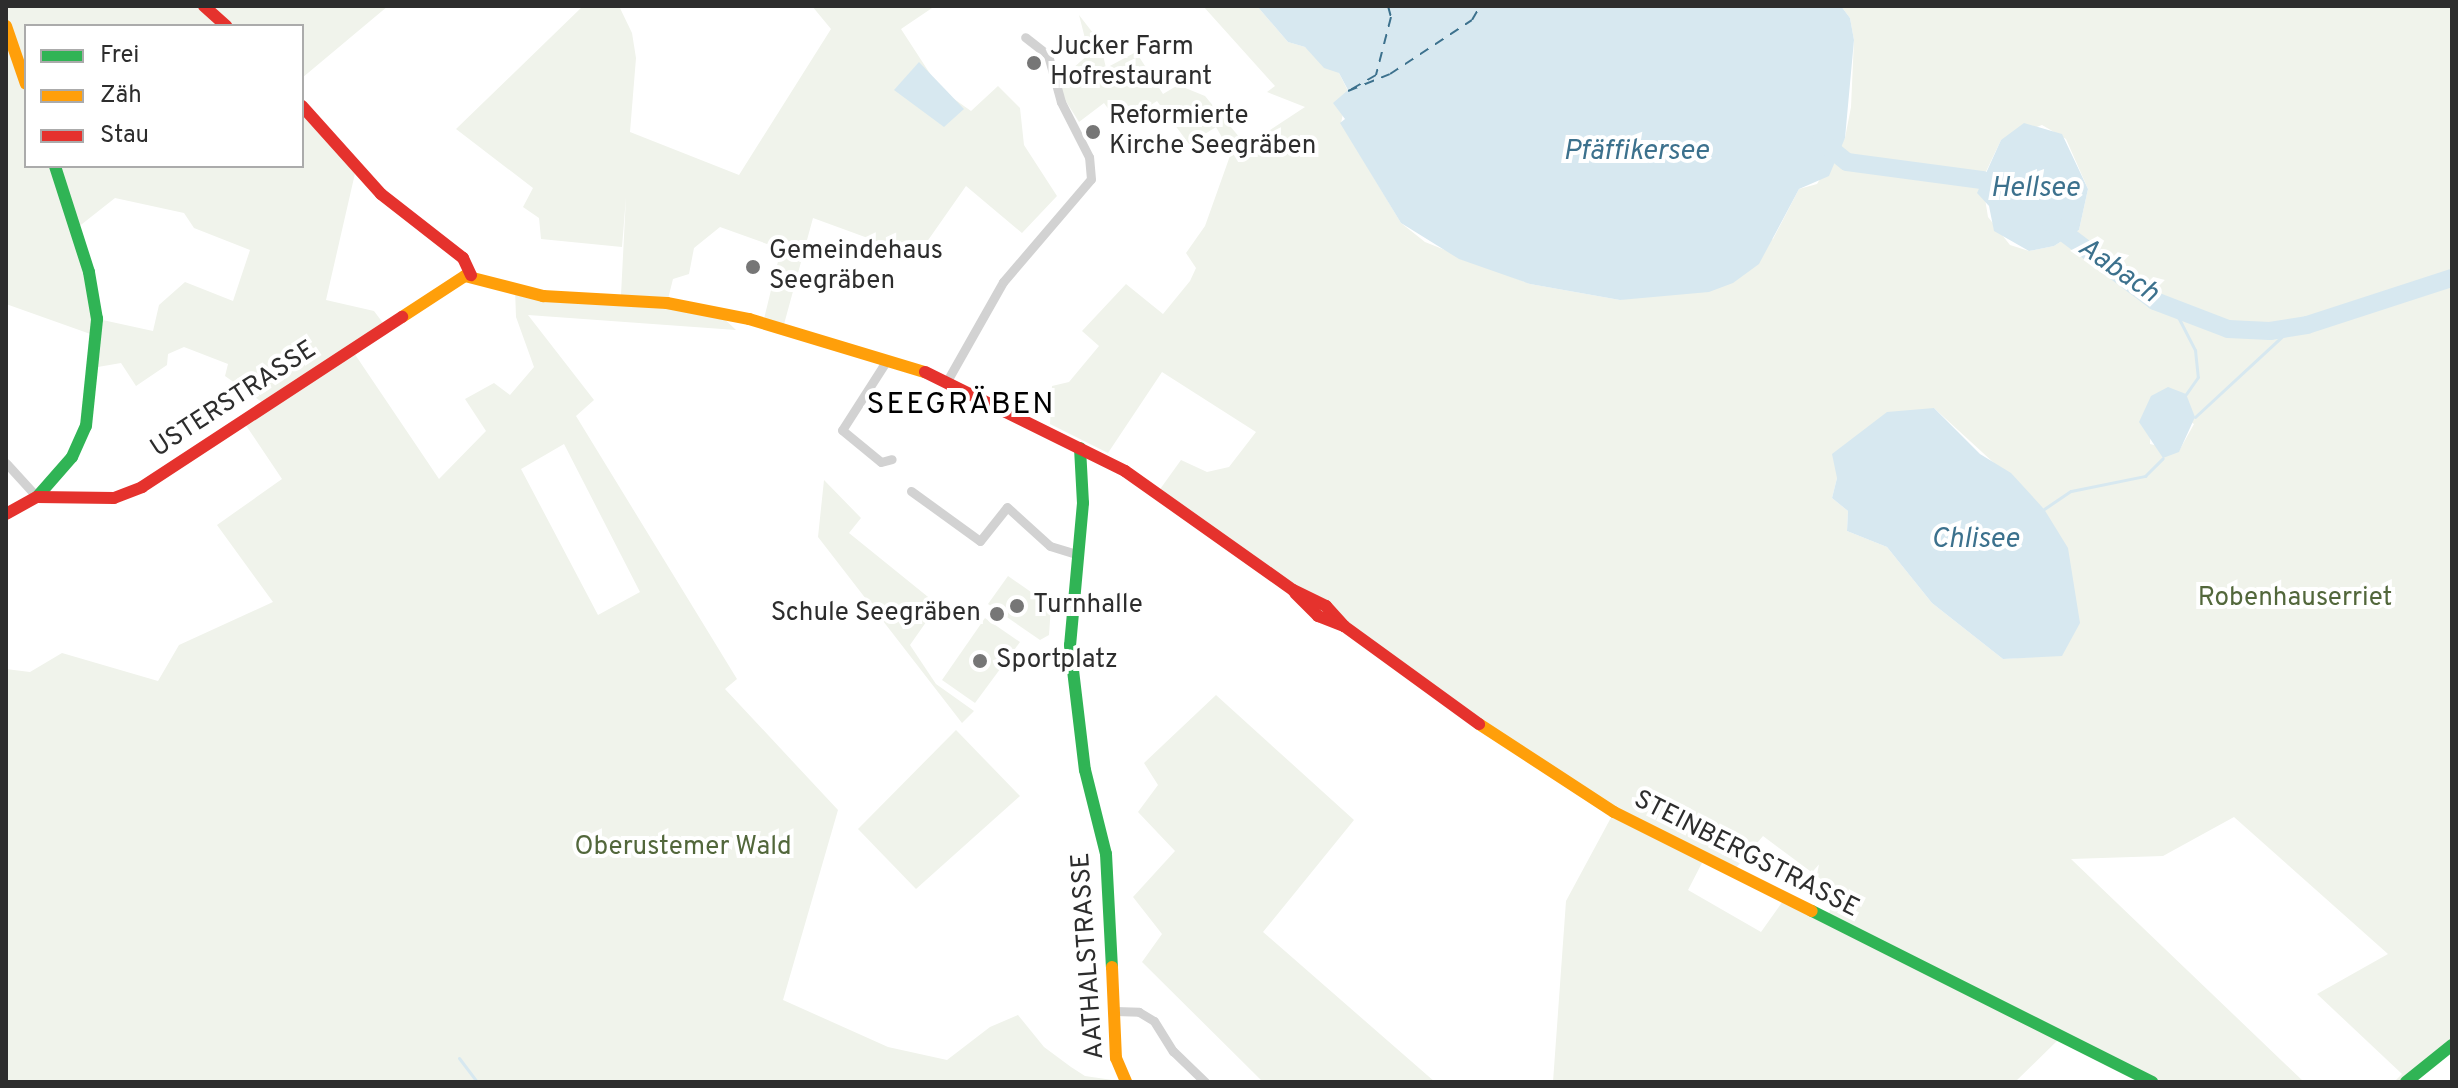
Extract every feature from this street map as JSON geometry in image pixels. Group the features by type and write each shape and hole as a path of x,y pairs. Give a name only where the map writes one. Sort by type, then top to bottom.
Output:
{"street":[{"path":"204,6 224,24"},
{"path":"6,26 24,78"},
{"path":"947,381 1003,282 1091,179 1089,157 1061,102 1048,55 1025,37"},
{"path":"304,108 381,194 458,254 471,275"},
{"path":"6,463 37,497 72,457 86,426 97,327 89,272 56,168"},
{"name":"STEINBERGSTRASSE","path":"471,275 543,296 716,311 887,360 947,381 1142,482 1293,590 1326,606 1344,626 1488,732 1614,812 2152,1082"},
{"name":"USTERSTRASSE","path":"6,514 37,497 114,498 142,487 471,275"},
{"path":"887,360 842,430 881,462 892,459"},
{"name":"AATHALSTRASSE","path":"1080,448 1083,503 1070,645 1085,770 1106,854 1116,1058 1126,1082"},
{"path":"911,491 980,541 1007,507 1050,546 1076,554"},
{"path":"1115,1011 1139,1012 1154,1021 1173,1051 1205,1082"},
{"path":"2406,1082 2448,1046"}],"green space":[{"name":"Oberustemer Wald","path":"6,6 388,6 304,76 304,24 24,24 24,168 304,168 304,108 356,169 326,300 374,311 386,327 352,350 439,479 486,431 465,399 494,383 510,395 534,367 516,317 515,289 621,295 626,197 622,247 541,239 539,218 523,207 533,188 456,129 583,6 619,6 632,33 636,58 630,132 739,175 831,29 812,6 935,6 901,29 940,89 971,111 998,86 1020,108 1024,145 1057,196 1022,233 966,186 917,256 813,218 783,328 763,323 781,249 720,227 694,248 689,274 673,279 667,303 716,311 736,330 528,315 594,400 576,416 737,679 725,689 838,810 783,1000 888,1047 947,1060 990,1027 1018,1015 1044,1047 1085,1076 1126,1082 6,1082 6,669 30,672 62,653 158,681 179,645 273,602 217,525 282,479 243,421 266,405 225,376 228,364 184,347 168,354 167,365 136,386 121,363 92,368 96,336 6,304","holes":["115,198 184,213 194,228 250,250 233,301 185,282 159,305 153,331 98,319 77,228","564,444 640,592 598,615 521,469"]},
{"name":"Robenhauserriet","path":"1203,6 1257,6 1288,42 1305,47 1339,73 1348,91 1341,123 1401,223 1425,242 1530,284 1620,300 1773,239 1799,189 1817,184 1845,138 1851,107 1854,40 1850,18 1841,6 2452,6 2452,1045 2406,1082 2394,1082 2402,1074 2317,994 2388,954 2234,817 2163,856 2071,859 2304,1082 2152,1082 2059,1039 2015,1082 1553,1082 1566,901 1614,812 1324,620 1158,492 1181,460 1207,472 1229,467 1256,432 1162,372 1108,453 1050,424 1052,386 1069,382 1099,346 1082,331 1126,284 1163,314 1190,281 1196,268 1186,253 1205,226 1231,153 1216,127 1189,144 1157,101 1120,125 1104,103 1079,122 1055,84 1089,54 1079,15 1100,42 1106,68 1136,52 1163,94 1178,85 1205,96 1240,138 1261,136 1305,107 1267,92 1275,86","holes":["2042,125 2066,139 2088,189 2079,230 2054,246 2029,251 2010,245 1988,217 1982,180 2001,140","2151,396 2194,424 2179,451 2150,444","1934,408 2044,509 2062,655 2003,659 1932,603 1887,547 1847,531 1848,511 1832,498 1837,478","1763,836 1837,891 1828,916 1783,901 1761,932 1688,890 1703,861 1735,869"]},
{"path":"824,480 861,518 849,533 938,605 910,645 936,684 974,711 962,723 818,537"},
{"name":"Turnhalle","path":"1008,576 1051,606 1049,635 1040,640 988,604"},
{"name":"Sportplatz","path":"985,618 1020,642 975,703 942,680"},
{"path":"1216,695 1354,820 1263,932 1435,1082 1263,1082 1142,962 1162,934 1133,897 1175,851 1138,812 1158,785 1144,763"},
{"path":"956,730 1020,796 916,889 858,829"}],"water":[{"name":"Pfäffikersee","path":"1257,6 1841,6 1850,18 1854,40 1845,138 1829,176 1799,189 1759,264 1733,283 1709,292 1620,300 1530,284 1459,259 1401,223 1340,123 1345,119 1333,103 1348,90 1339,73 1324,68 1305,47 1288,42"},
{"path":"919,62 964,109 944,127 894,90"},
{"name":"Hellsee","path":"2024,123 2062,134 2088,189 2079,230 2054,246 2029,251 1994,231 1989,206 1977,193 2001,140"},
{"path":"2168,387 2186,394 2195,417 2179,452 2163,458 2139,422 2151,396"},
{"name":"Chlisee","path":"1934,408 1980,454 2011,473 2044,509 2068,548 2080,623 2062,656 2003,659 1932,603 1887,547 1847,531 1848,511 1832,498 1837,478 1832,454 1887,412"}],"waterway":[{"name":"Aabach","path":"1821,141 1847,162 1982,180 2005,189"},
{"name":"Aabach","path":"2051,223 2155,301 2228,329 2270,331 2307,325 2452,278"},
{"path":"2176,313 2195,350 2198,377 2186,394"},
{"path":"2195,417 2291,328"},
{"path":"2044,509 2071,491 2145,476 2163,458"},
{"path":"459,1058 477,1082"}],"ferry route":[{"path":"1388,6 1391,17 1376,75 1348,91 1390,74 1472,20 1480,6"}],"traffic: fast":[{"path":"37,497 72,457 86,426 97,319 89,272 56,168"},
{"path":"1080,448 1083,503 1070,645 1085,770 1106,854 1112,967"},
{"path":"1812,911 2152,1082"},
{"path":"2406,1082 2452,1045"}],"traffic: slow":[{"path":"6,26 24,78"},
{"path":"402,317 465,276 543,296 667,303 749,319 925,372"},
{"path":"1479,724 1614,812 1812,911"},
{"path":"1112,967 1116,1058 1126,1082"}],"traffic: jam":[{"path":"204,6 224,24"},
{"path":"304,108 381,194 463,258 471,275"},
{"path":"6,514 37,497 114,498 142,487 402,317"},
{"path":"925,372 1125,471 1293,590 1326,606 1344,626 1479,724"},
{"path":"1295,593 1318,616 1344,626"}],"place":[{"name":"Jucker Farm Hofrestaurant","path":"1034,63"},
{"name":"Reformierte Kirche Seegräben","path":"1093,132"},
{"name":"Gemeindehaus Seegräben","path":"753,267"},
{"name":"Turnhalle","path":"1017,606"},
{"name":"Schule Seegräben","path":"997,614"},
{"name":"Sportplatz","path":"980,661"}],"district":[{"name":"SEEGRÄBEN","path":"961,406"}]}
